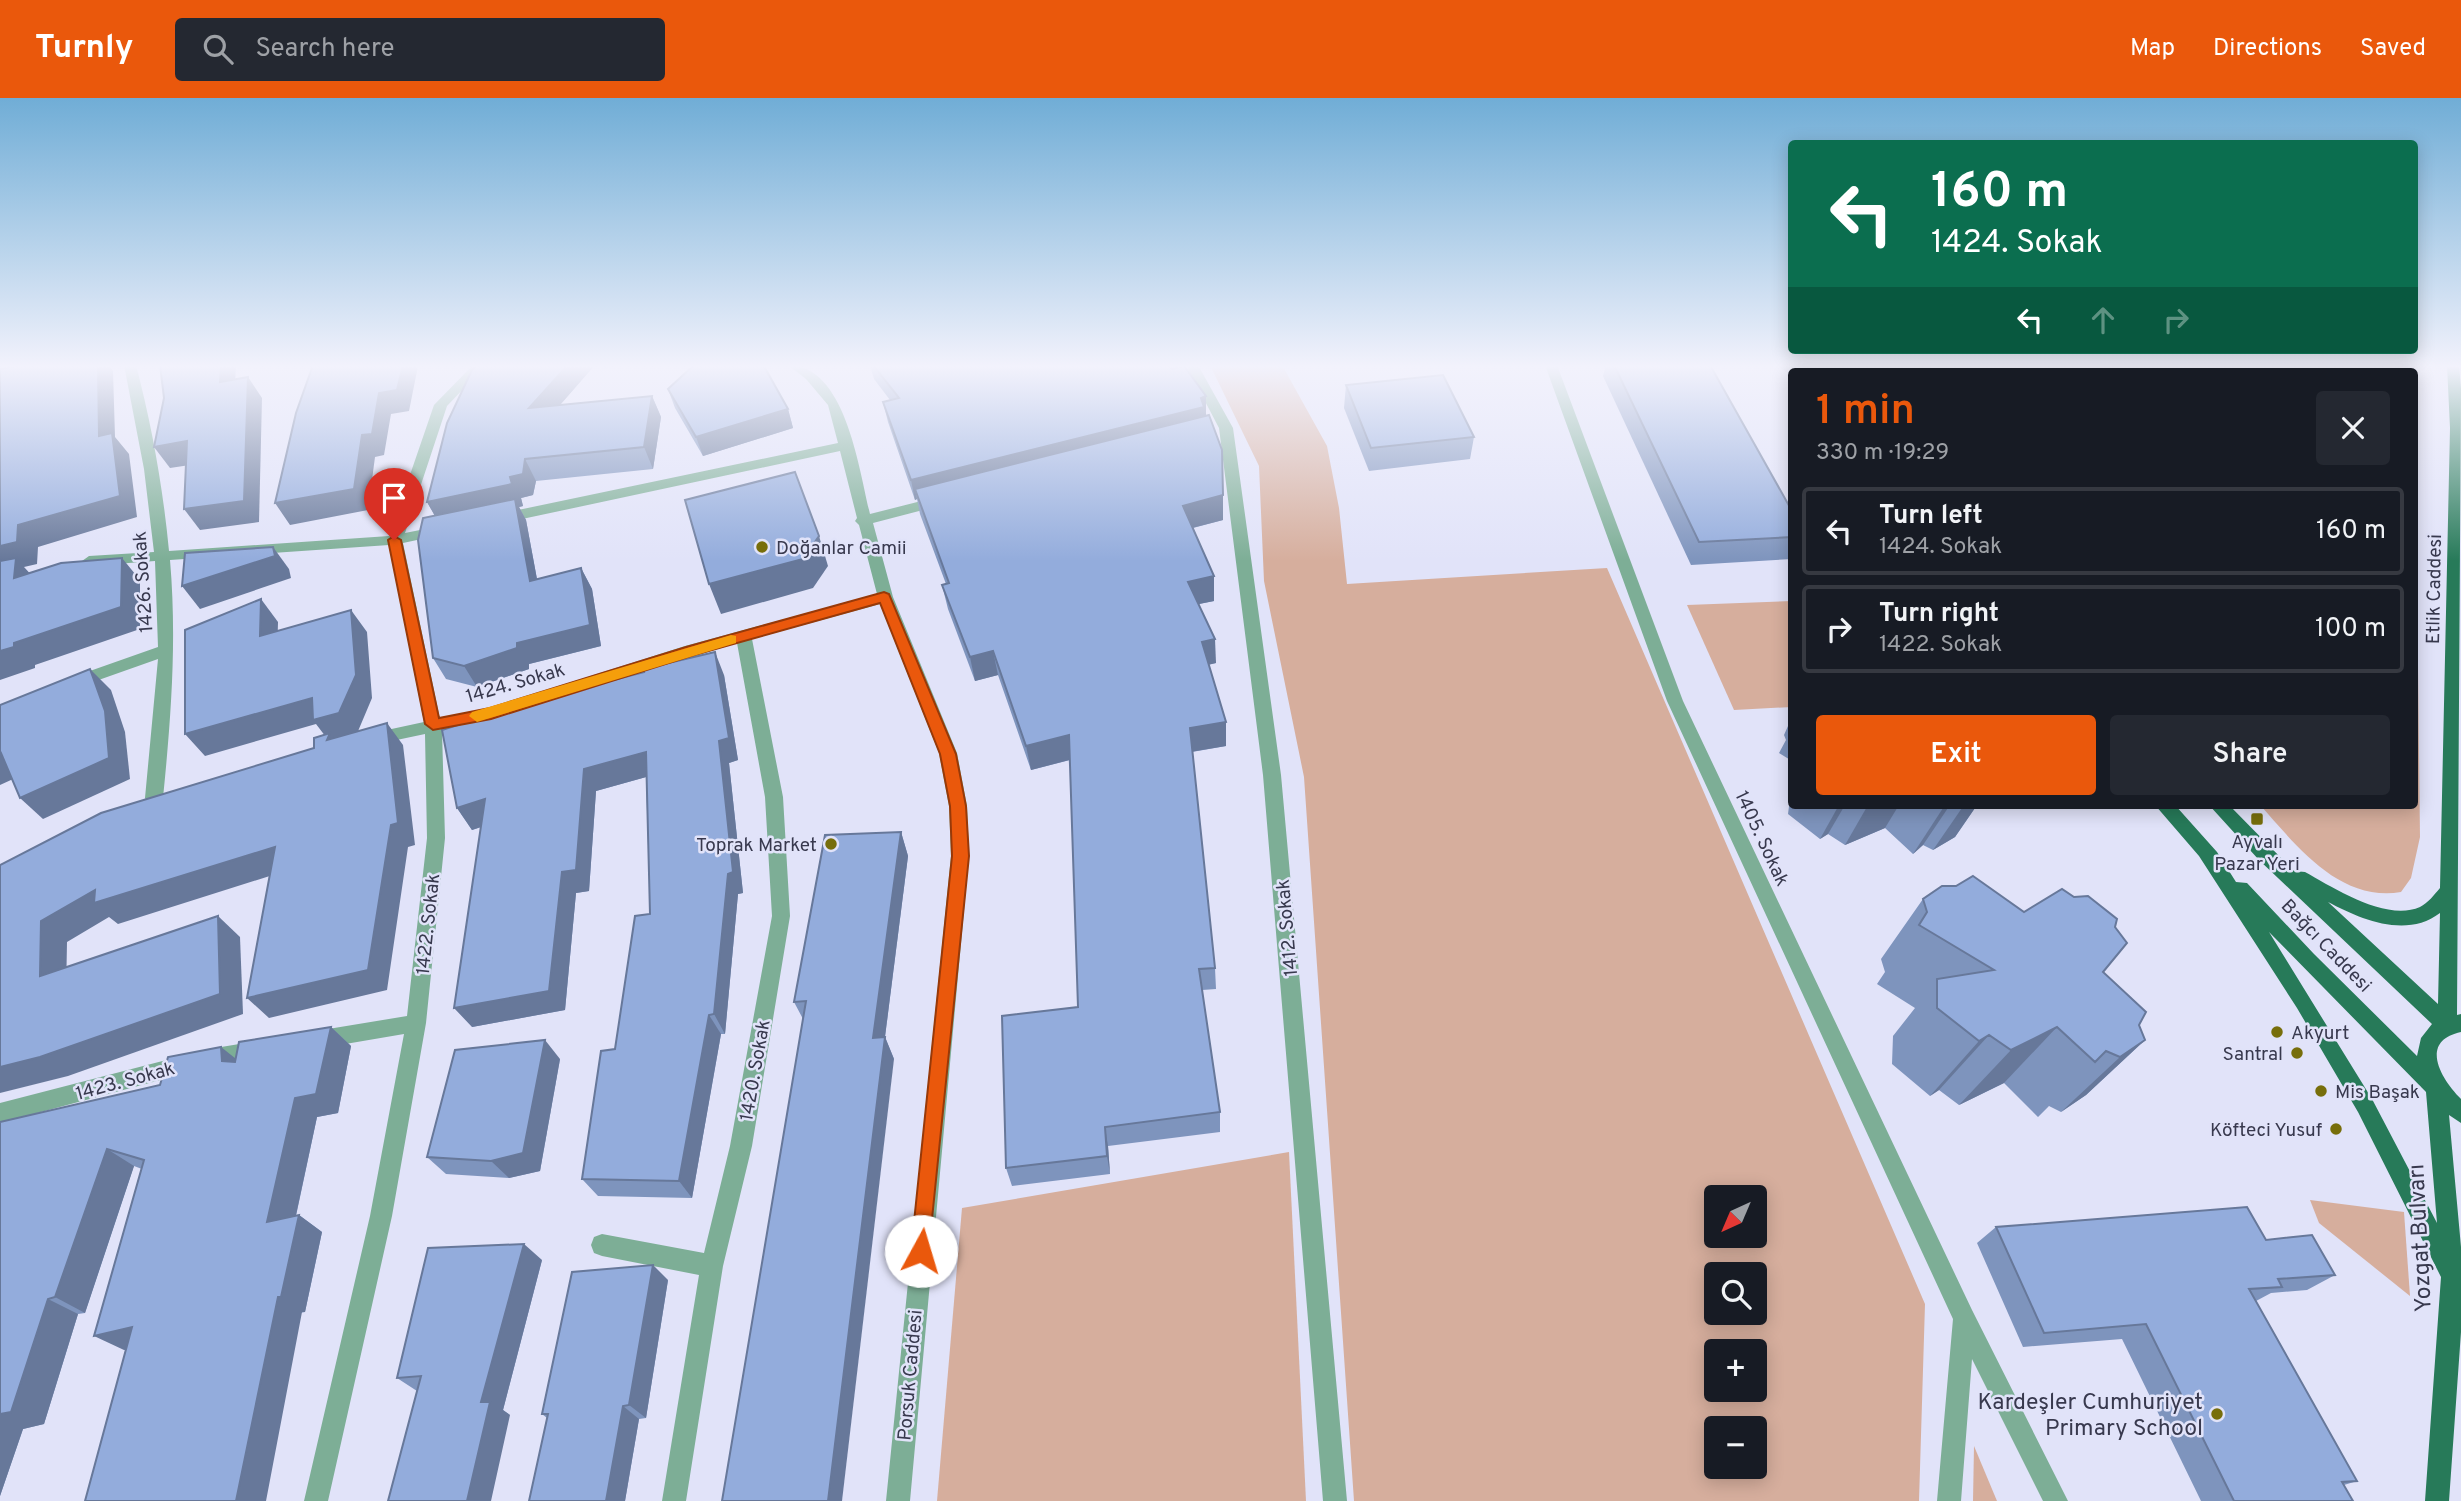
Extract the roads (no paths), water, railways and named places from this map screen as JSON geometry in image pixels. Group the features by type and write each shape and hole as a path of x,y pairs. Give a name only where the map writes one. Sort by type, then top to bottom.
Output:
{"main road":[{"name":"Etlik Caddesi","path":"2454,1024 2449,891 2457,430"},
{"name":"Bağcı Caddesi","path":"2168,809 2306,960 2436,1085 2461,1113"},
{"name":"Bağcı Caddesi","path":"2222,809 2265,855 2454,1024"},
{"path":"2205,850 2311,1011 2358,1091 2401,1168 2453,1284"},
{"path":"2265,855 2324,892 2368,912 2412,916 2428,911 2449,891"},
{"name":"Yozgat Bulvarı","path":"2437,1501 2453,1284 2436,1085 2427,1065 2426,1047 2433,1034 2454,1024"}],"street":[{"name":"1426. Sokak","path":"132,806 160,796 166,650 163,554 143,430"},
{"path":"394,540 432,430"},
{"name":"Porsuk Caddesi","path":"841,430 884,597 948,754 958,806 960,856 898,1501"},
{"name":"1412. Sokak","path":"1219,430 1272,775 1335,1501"},
{"name":"1405. Sokak","path":"1575,430 1675,701 1964,1318 2056,1501"},
{"path":"483,522 845,446"},
{"path":"862,520 953,498"},
{"path":"67,565 163,554 394,540 458,528"},
{"name":"1422. Sokak","path":"316,1501 381,1216 416,1023 436,838 433,724 394,540"},
{"name":"1424. Sokak","path":"355,744 433,724 491,714 744,636 884,597"},
{"name":"1420. Sokak","path":"674,1501 712,1266 741,1146 781,916 774,797 744,636"},
{"path":"59,688 166,650"},
{"path":"300,1043 416,1023"},
{"name":"1423. Sokak","path":"0,1113 209,1058 274,1047"},
{"path":"602,1245 712,1266"},
{"path":"1949,1501 1964,1318"}],"place":[{"name":"Doğanlar Camii","path":"762,547"},
{"name":"Ayvalı Pazar Yeri","path":"2257,819"},
{"name":"Toprak Market","path":"831,844"},
{"name":"Akyurt","path":"2277,1032"},
{"name":"Santral","path":"2297,1053"},
{"name":"Mis Başak","path":"2321,1091"},
{"name":"Köfteci Yusuf","path":"2336,1129"},
{"name":"Kardeşler Cumhuriyet Primary School","path":"2217,1414"}]}
